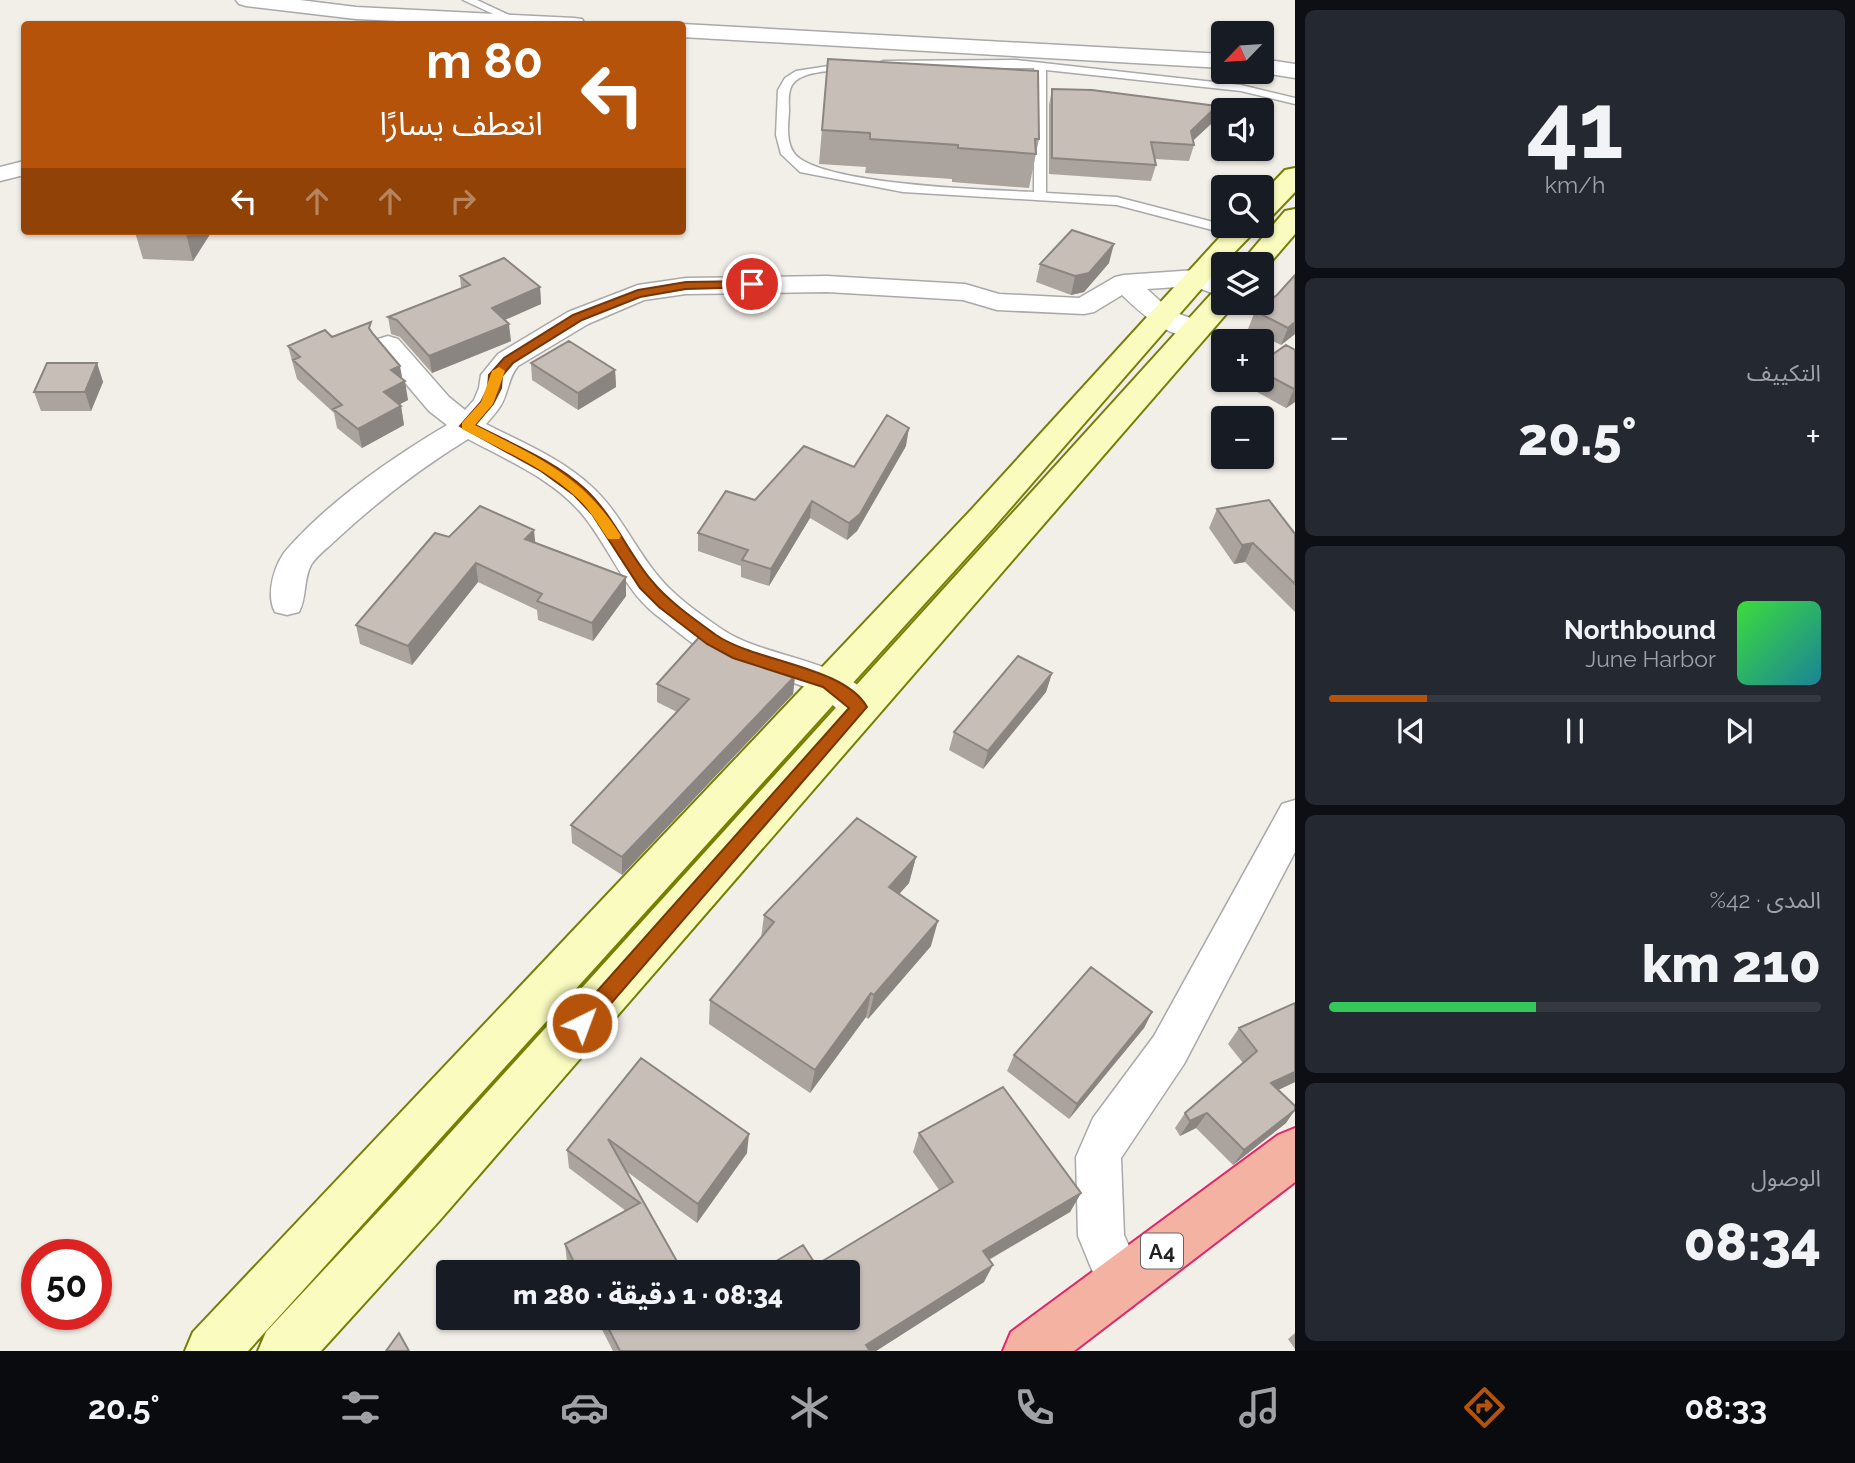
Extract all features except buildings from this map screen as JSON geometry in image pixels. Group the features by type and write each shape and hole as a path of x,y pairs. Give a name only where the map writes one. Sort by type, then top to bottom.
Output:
{"highway":[{"name":"A4","path":"1030,1351 1295,1152"}],"main road":[{"path":"1274,203 1295,176"},
{"path":"1274,224 1295,217"},
{"path":"239,1342 615,915 844,695 998,528 1179,324 1211,292"},
{"path":"285,1351 653,943 844,695"},
{"path":"615,915 653,943"}],"street":[{"path":"246,0 315,9 503,21"},
{"path":"297,21 315,9"},
{"path":"686,30 1211,60"},
{"path":"1274,68 1295,71"},
{"path":"0,174 21,169"},
{"path":"287,603 291,574 299,556 356,504 426,451 467,426 487,404 494,388 495,375 508,360 578,318 638,293 686,286 827,284 965,292 997,302 1084,306 1124,283 1211,289"},
{"path":"1124,283 1179,324"},
{"path":"388,345 439,404 467,426 546,468 579,492 597,511 646,584 664,603 713,640 738,654 844,695"},
{"path":"1121,1282 1101,1236 1098,1157 1109,1133 1169,1050 1295,815"}],"lane":[{"path":"468,0 517,21"},
{"path":"1211,224 1117,201 903,188 804,169 787,154 782,135 784,90 789,80 800,73 863,65 934,62 1040,66 1241,88 1295,101"},
{"path":"1040,66 1040,197"}],"slow traffic":[{"path":"499,371 495,375 494,388 487,404 467,426 546,468 579,492 597,511 614,536"}],"route":[{"path":"582,1023 859,707 829,683 738,654 713,640 664,603 646,584 597,511 579,492 546,468 467,426 487,404 494,388 495,375 508,360 578,318 638,293 686,286 752,284"}]}
